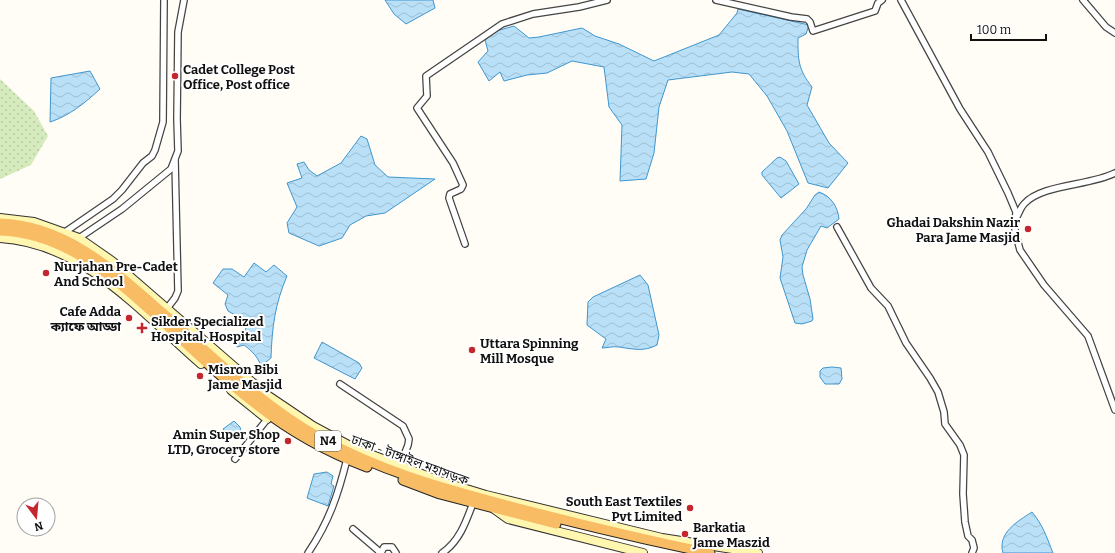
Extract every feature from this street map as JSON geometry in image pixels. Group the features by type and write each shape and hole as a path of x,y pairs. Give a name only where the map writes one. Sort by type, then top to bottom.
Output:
{"highway":[{"name":"ঢাকা - টাঙ্গাইল মহাসড়ক","path":"0,223 45,231 78,246 108,265 165,311 254,393 291,420 348,452 398,469 443,488 632,543 682,553"},
{"name":"ঢাকা - টাঙ্গাইল মহাসড়ক","path":"0,231 43,239 91,261 116,280 189,347 269,417 347,459 440,494 473,503 499,504 635,538 710,553"}],"main road":[{"path":"0,218 34,222 79,238 112,261 165,311"},
{"path":"0,238 32,242 62,253 94,270 269,417"},
{"path":"499,504 508,519 643,553"},
{"path":"499,504 662,538 758,553"}],"street":[{"path":"65,232 113,199 143,163 152,156 155,150 163,122 164,0"},
{"path":"79,238 157,182 171,169 178,151 178,32 184,0"},
{"path":"464,244 449,198 450,194 461,189 463,185 453,163 416,108 427,96 426,76 502,24 533,14 579,7 607,0"},
{"path":"716,0 791,18 807,19 814,31 875,11 878,3 882,0"},
{"path":"901,0 960,109 988,152 1014,206 1016,218 1015,231 1020,250 1044,285 1088,336 1115,410"},
{"path":"1083,0 1106,27 1115,33"},
{"path":"165,311 175,298 178,291 175,159"},
{"path":"1016,218 1023,204 1032,197 1053,189 1102,180 1115,173"},
{"path":"837,226 871,288 888,306 906,343 938,392 944,412 945,424 960,445 964,455 963,494 965,522 968,536 972,540 974,548 972,553"},
{"path":"340,384 403,426 409,438 406,452 398,469"},
{"path":"235,459 269,417"},
{"path":"308,553 321,534 331,514 347,459"},
{"path":"442,553 448,549 465,525 473,503"},
{"path":"353,529 380,553 384,547 392,548 396,553"}],"green space":[{"path":"0,79 34,111 48,136 31,165 0,179"}],"water":[{"path":"385,0 433,0 435,8 406,24 394,14"},
{"path":"738,9 809,25 806,34 798,38 798,52 801,69 812,87 807,105 829,143 848,163 828,188 808,183 787,131 767,96 749,74 732,72 668,80 659,107 654,153 646,179 620,181 622,125 609,107 604,67 572,61 547,73 527,75 504,81 500,72 489,81 478,62 488,51 485,40 496,31 514,26 529,38 582,28 595,36 619,44 654,61 719,35 737,13"},
{"path":"90,71 100,89 89,99 64,116 50,122 51,78"},
{"path":"361,136 367,139 375,165 388,177 435,179 385,213 366,216 350,225 342,238 319,246 289,233 287,223 297,207 287,183 302,178 297,164 304,162 309,170 317,176 341,163"},
{"path":"780,157 786,161 799,184 781,198 762,175 762,172"},
{"path":"819,192 827,196 833,202 839,219 827,228 821,226 807,250 802,267 810,299 813,319 812,321 802,324 795,323 780,278 783,257 780,240 782,235 806,209 815,195"},
{"path":"254,263 266,272 274,265 287,276 275,316 271,358 261,366 256,357 247,347 244,345 237,347 247,326 243,323 237,324 235,315 228,311 225,304 228,295 213,283 223,269 232,269 244,277"},
{"path":"640,275 648,285 659,335 657,345 648,349 617,347 602,348 606,339 587,325 588,302 593,297"},
{"path":"322,342 359,363 362,368 355,379 314,358"},
{"path":"823,368 841,368 842,379 839,384 825,384 820,377 820,371"},
{"path":"234,421 240,427 241,432 235,437 223,429"},
{"path":"327,472 333,476 331,484 334,486 328,506 307,498 314,474"},
{"path":"1032,512 1042,527 1053,553 1003,553 1003,539 1010,528"}],"place":[{"name":"Cadet College Post Office, Post office","path":"175,76"},
{"name":"Ghadai Dakshin Nazir Para Jame Masjid","path":"1028,229"},
{"name":"Nurjahan Pre-Cadet And School","path":"46,273"},
{"name":"Cafe Adda ক্যাফে আড্ডা","path":"129,318"},
{"name":"Sikder Specialized Hospital, Hospital","path":"142,328"},
{"name":"Uttara Spinning Mill Mosque","path":"472,350"},
{"name":"Misron Bibi Jame Masjid","path":"200,376"},
{"name":"Amin Super Shop LTD, Grocery store","path":"288,441"},
{"name":"South East Textiles Pvt Limited","path":"690,508"},
{"name":"Barkatia Jame Maszid","path":"685,534"}]}
